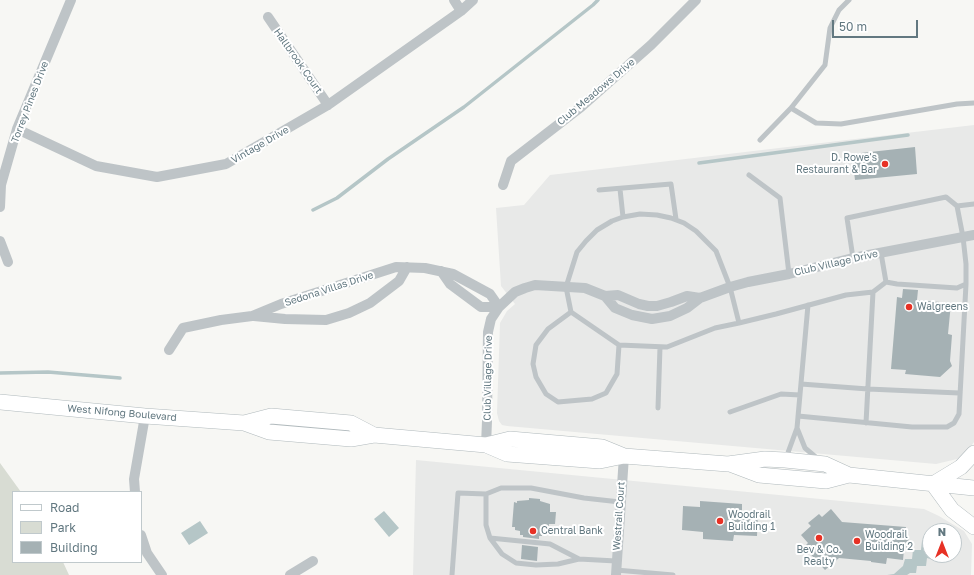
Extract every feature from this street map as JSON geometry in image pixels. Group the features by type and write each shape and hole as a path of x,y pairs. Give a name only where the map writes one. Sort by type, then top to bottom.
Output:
{"main road":[{"name":"West Nifong Boulevard","path":"0,402 145,416 244,423 269,432 351,439 374,435 486,445 510,439 602,447 624,456 728,464 765,459 785,460 825,464 849,475"},
{"path":"974,453 961,467 933,484 952,510 974,527"},
{"name":"West Nifong Boulevard","path":"728,464 759,475 826,480 849,475 974,488"}],"street":[{"name":"Torrey Pines Drive","path":"0,207 1,185 17,129 71,0"},
{"path":"454,0 461,11"},
{"name":"Vintage Drive","path":"17,129 96,166 157,177 226,164 328,105 461,11 473,0"},
{"name":"Club Meadows Drive","path":"503,185 511,161 581,107 651,45 696,0"},
{"name":"Hallbrook Court","path":"268,17 328,105"},
{"name":"Club Village Drive","path":"486,445 488,332 491,319 499,307 515,292 535,285 585,288 605,296 615,308 632,315 652,319 670,316 687,308 700,298 730,287 853,258 974,235"},
{"path":"0,242 8,262"},
{"name":"Sedona Villas Drive","path":"252,316 281,304 396,267 425,268 453,274 490,294 499,307"},
{"name":"Sedona Villas Drive","path":"169,350 183,328 221,320 252,316 285,319 326,320 349,313 370,303 399,281 407,267"},
{"path":"441,271 450,284 481,307 499,307"},
{"path":"135,491 134,479 145,416"},
{"name":"Westrail Court","path":"616,569 624,456"},
{"path":"142,538 147,553 162,575"},
{"path":"290,575 313,561"}],"lane":[{"path":"760,140 791,108 825,65 830,28 839,10 849,0"},
{"path":"791,108 816,123 841,124 957,104 974,103"},
{"path":"749,174 780,198 789,274"},
{"path":"599,190 671,184 676,219"},
{"path":"620,189 623,217"},
{"path":"798,416 912,427 947,427 954,423 959,414 966,264 957,206 946,197 847,218 853,258"},
{"path":"957,206 974,204"},
{"path":"739,323 730,287 716,251 696,230 676,219 657,215 640,214 623,217 612,221 597,230 577,252 566,287 571,312 619,345 667,347 715,328 739,323 846,295 873,292 886,282 957,288 966,284"},
{"path":"881,253 886,282"},
{"path":"866,423 873,292"},
{"path":"785,460 797,428 808,305"},
{"path":"571,312 548,329 536,345 533,364 536,377 546,394 558,402 592,399 606,393 617,374 619,345"},
{"path":"658,408 660,347"},
{"path":"801,384 868,389 960,393"},
{"path":"730,412 781,394 800,395"},
{"path":"797,428 805,448 825,464"},
{"path":"452,575 458,493 486,494 501,488 531,488 584,498 620,502"},
{"path":"486,494 486,525 490,538 502,554 516,563 536,565 558,564 579,559"},
{"path":"490,538 550,544 579,559 616,569 674,575"}],"shaded area":[{"path":"974,125 974,442 965,454 957,459 936,464 507,426 502,425 499,421 497,413 500,323 507,311 515,304 501,286 496,208 524,205 550,175"},
{"path":"416,460 924,509 951,523 922,523 922,563 962,563 962,530 972,544 971,575 413,575"},
{"path":"384,511 399,528 389,537 374,519"},
{"path":"200,521 208,533 189,545 181,533"},
{"path":"922,541 922,563 926,563 926,566 917,566 916,573 910,573 907,575 887,575 894,574 903,566 905,559 912,559 913,550 921,550"}],"green space":[{"path":"0,463 20,491 12,491 12,563 63,563 69,575 0,575"}],"building":[{"name":"D. Rowe's Restaurant & Bar","path":"915,147 917,174 855,180 852,154"},
{"path":"903,289 918,290 917,300 951,303 948,334 952,335 950,361 952,366 940,377 905,374 906,370 891,369 897,297 902,298"},
{"name":"Central Bank","path":"529,498 540,499 540,501 550,504 550,512 556,512 555,524 549,524 548,533 542,532 542,536 539,536 539,539 523,537 523,535 520,535 520,531 515,530 515,527 512,527 514,502 517,503 517,501 529,500"},
{"name":"Woodrail Building 1","path":"700,501 742,504 742,511 758,512 757,536 734,535 733,541 703,539 703,532 682,530 683,506 700,507"},
{"name":"Woodrail Building 2","path":"831,509 842,522 906,527 905,538 909,538 908,550 904,550 903,560 887,558 886,564 839,558 825,570 804,547 808,543 801,535 811,526 808,523 819,514 822,517"},
{"path":"522,545 538,547 537,561 521,559"}],"waterway":[{"path":"313,210 337,198 388,159 464,107 598,0"},
{"path":"699,163 908,135"},
{"path":"0,373 48,372 120,378"}],"place":[{"name":"D. Rowe's Restaurant & Bar","path":"885,164"},
{"name":"Walgreens","path":"909,307"},
{"name":"Woodrail Building 1","path":"720,521"},
{"name":"Central Bank","path":"533,531"},
{"name":"Bev & Co. Realty","path":"819,538"},
{"name":"Woodrail Building 2","path":"857,541"}]}
